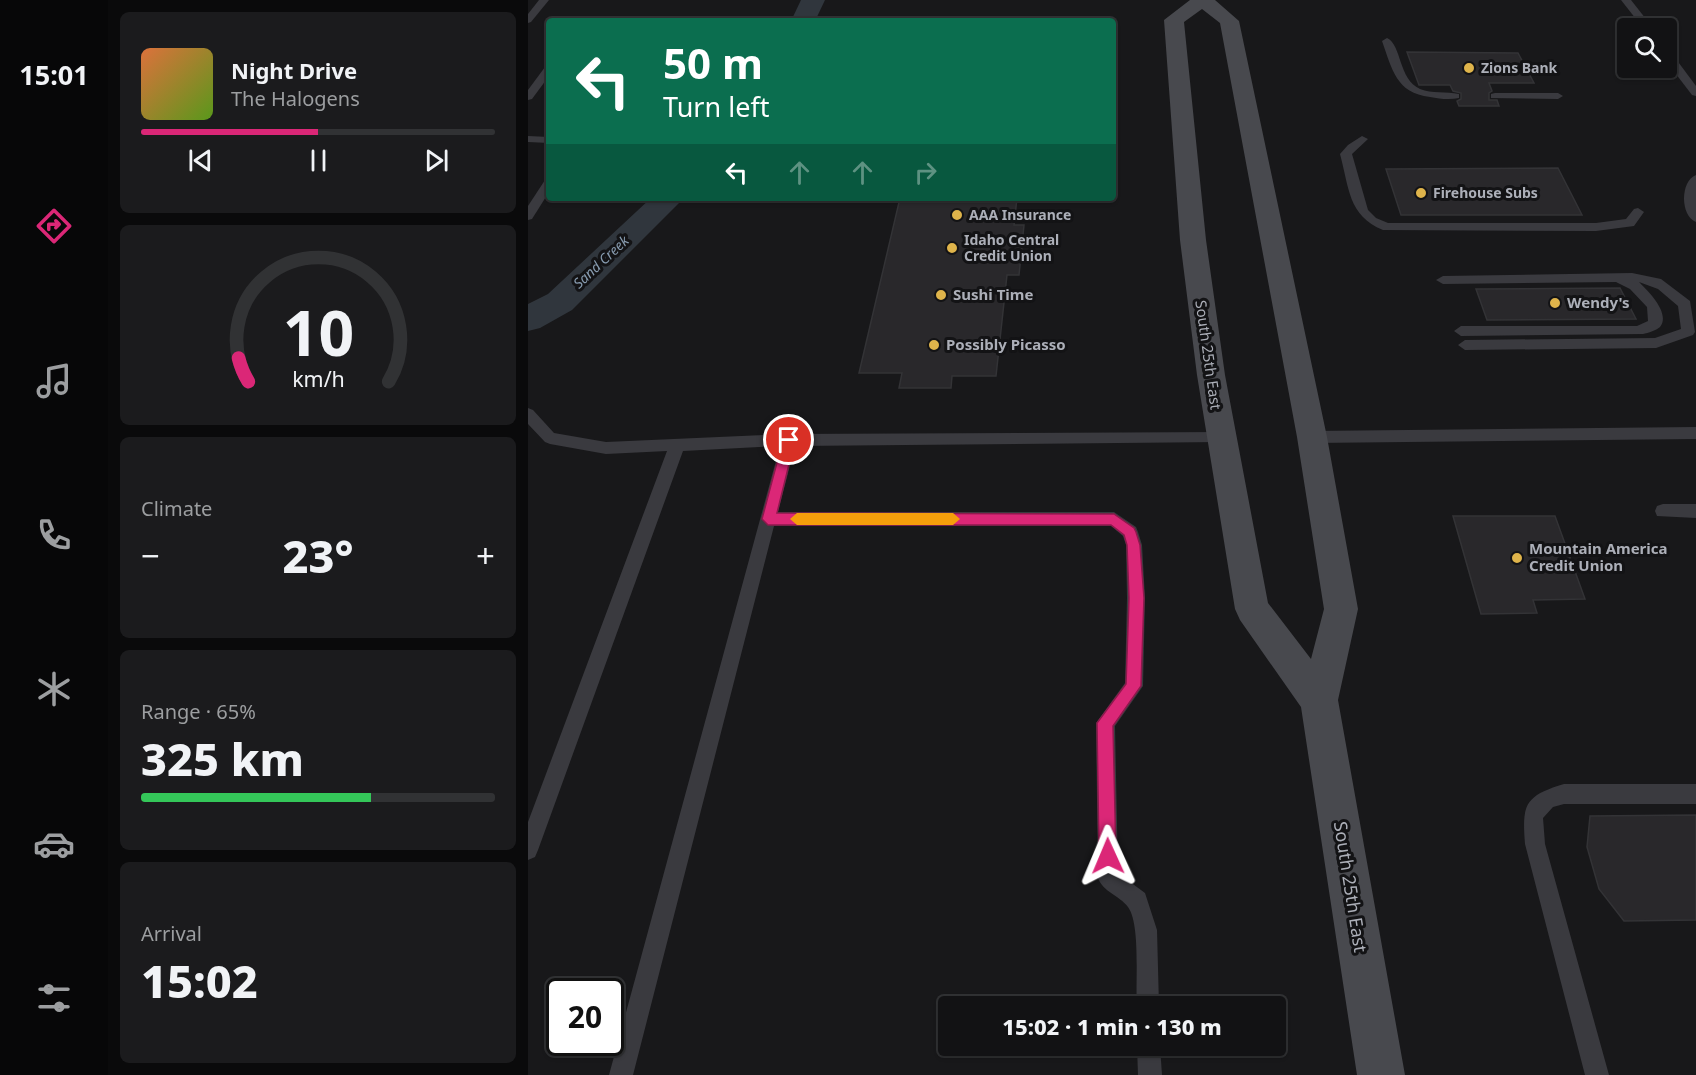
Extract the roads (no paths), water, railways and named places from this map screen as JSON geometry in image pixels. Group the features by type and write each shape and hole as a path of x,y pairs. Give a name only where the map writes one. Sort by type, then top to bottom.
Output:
{"main road":[{"name":"South 25th East","path":"1319,700 1252,609 1221,436 1192,240 1174,20 1203,0 1229,21 1312,437 1341,609 1319,700 1382,1075"}],"lane":[{"path":"528,20 544,0"},
{"path":"1626,0 1640,18"},
{"path":"1387,41 1401,80 1407,87 1419,93 1455,96"},
{"path":"1677,68 1696,93"},
{"path":"528,97 532,86 546,72"},
{"path":"1495,96 1558,96"},
{"path":"528,139 546,140"},
{"path":"1362,139 1346,154 1362,211 1372,221 1387,227 1596,227 1630,223 1638,212"},
{"path":"1696,179 1689,198 1696,218"},
{"path":"528,216 546,188"},
{"path":"1443,280 1640,277 1660,282 1685,304 1688,332 1656,343 1465,345"},
{"path":"1461,331 1638,331 1655,324 1654,306 1635,286 1618,278"},
{"path":"528,414 550,438 606,448 789,440 1221,436"},
{"path":"1312,437 1696,434"},
{"path":"621,1075 789,440"},
{"path":"528,850 677,445"},
{"path":"1663,511 1696,511"},
{"path":"768,519 1114,519 1130,532 1134,545 1137,598 1134,686 1105,723 1108,878 1137,901 1146,930 1148,996"},
{"path":"1597,1075 1535,844 1533,815 1547,799 1564,794 1696,794"},
{"path":"1149,1056 1150,1075"}],"waterway":[{"name":"Sand Creek","path":"804,18 813,0"},
{"name":"Sand Creek","path":"528,319 560,302 666,201"}],"place":[{"name":"Zions Bank","path":"1469,68"},
{"name":"Firehouse Subs","path":"1421,193"},
{"name":"AAA Insurance","path":"957,215"},
{"name":"Idaho Central Credit Union","path":"952,248"},
{"name":"Sushi Time","path":"941,295"},
{"name":"Wendy's","path":"1555,303"},
{"name":"Possibly Picasso","path":"934,345"},
{"name":"Mountain America Credit Union","path":"1517,558"}]}
